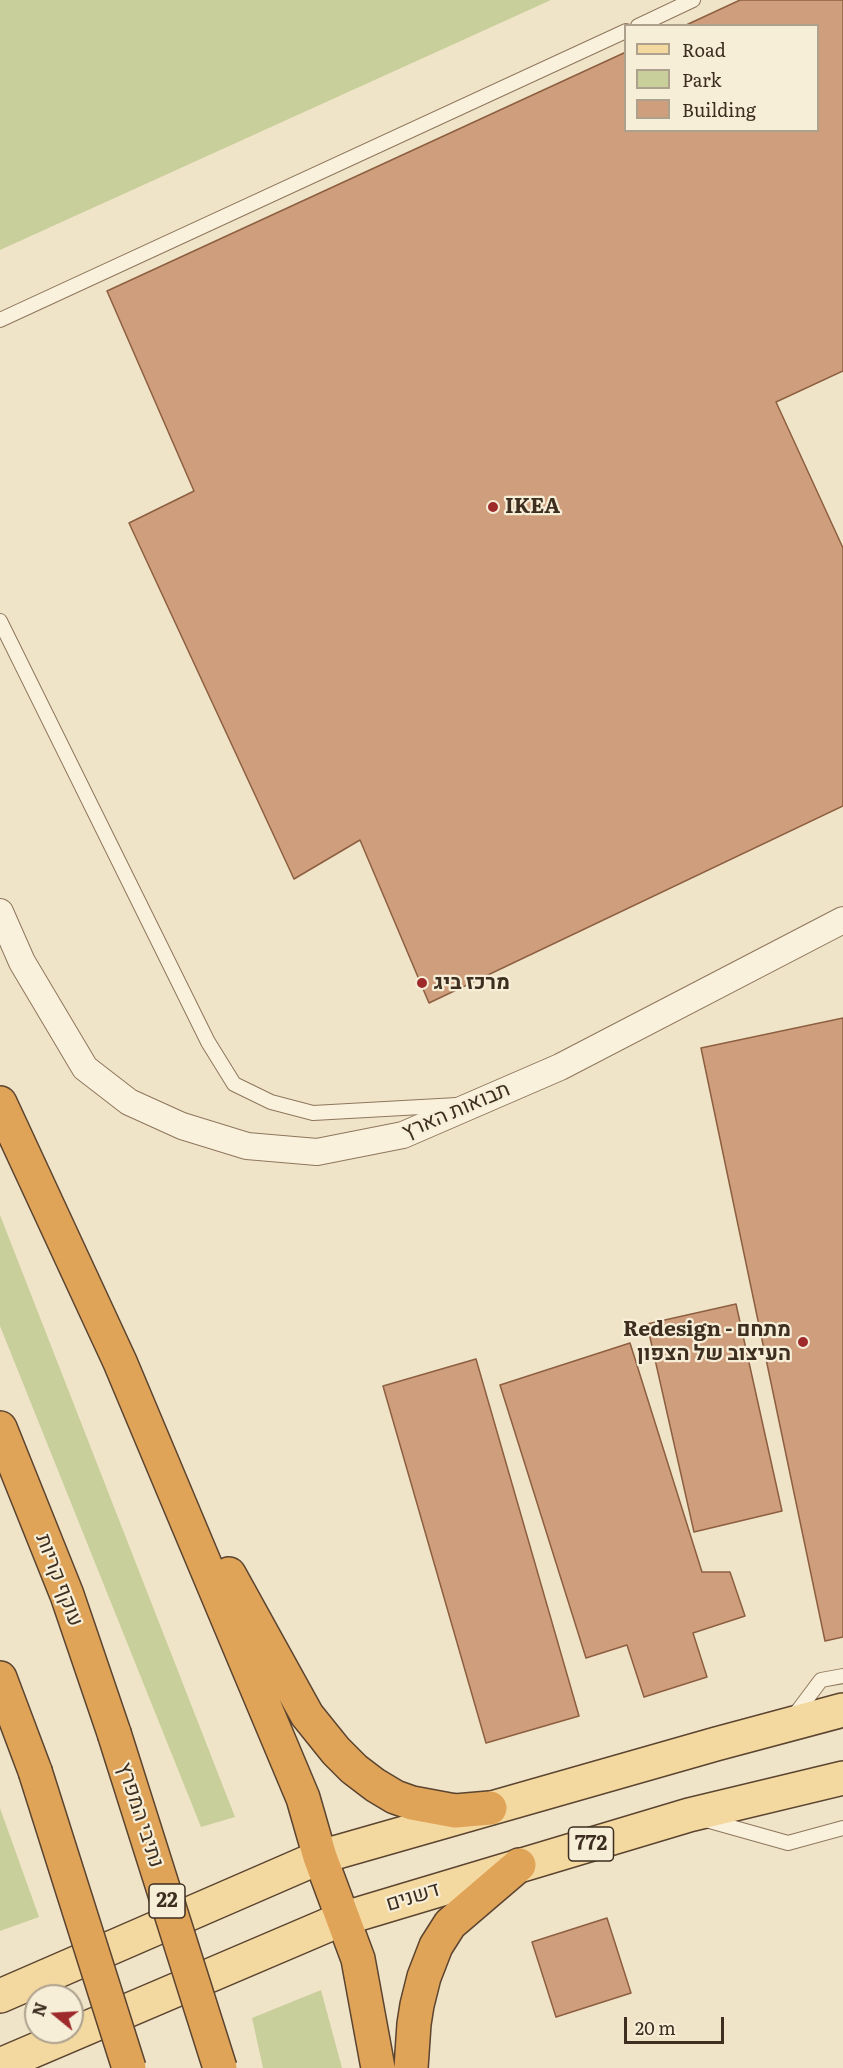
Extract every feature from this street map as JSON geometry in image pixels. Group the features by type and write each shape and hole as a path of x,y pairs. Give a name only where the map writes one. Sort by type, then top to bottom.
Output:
{"highway":[{"path":"0,1103 120,1362 303,1798 321,1857 358,1959 378,2068"},
{"path":"145,1423 307,1715 336,1751 354,1769 395,1797 412,1803 455,1811 490,1808"},
{"name":"עוקף קריות","path":"0,1428 67,1595 114,1733"},
{"path":"0,1678 35,1771 129,2068"},
{"name":"נתיבי המפרץ","path":"114,1733 220,2068"},
{"path":"411,2068 417,2005 424,1977 436,1946 450,1924 519,1865"}],"main road":[{"path":"0,1996 321,1857 843,1710"},
{"name":"דשנים","path":"0,2065 342,1918 689,1815 843,1778"}],"street":[{"name":"תבואות הארץ","path":"0,912 22,962 85,1068 129,1102 182,1126 247,1146 317,1152 403,1135 560,1067 843,920"}],"lane":[{"path":"642,24 693,0"},
{"path":"0,320 624,32"},
{"path":"0,621 208,1042 234,1084 271,1102 313,1113 474,1104"},
{"path":"788,1724 821,1680 843,1676"},
{"path":"689,1815 788,1843 843,1828"}],"green space":[{"path":"0,0 551,0 0,250"},
{"path":"0,1215 235,1817 201,1827 0,1326"},
{"path":"0,1808 39,1917 0,1931"},
{"path":"321,1990 342,2068 263,2068 252,2018"}],"building":[{"name":"IKEA","path":"740,0 843,0 843,371 776,402 843,548 843,806 429,1003 360,840 294,879 129,523 194,491 107,291 624,53 624,132 819,132 819,24 688,24"},
{"name":"Redesign - מתחם העיצוב של הצפון","path":"843,1018 843,1637 825,1641 701,1048"},
{"name":"Redesign - מתחם העיצוב של הצפון","path":"736,1304 782,1511 694,1532 647,1324"},
{"name":"Redesign - מתחם העיצוב של הצפון","path":"630,1343 702,1572 730,1572 745,1616 693,1633 707,1677 644,1697 627,1645 586,1658 500,1385"},
{"path":"476,1359 579,1716 486,1743 383,1386"},
{"path":"607,1918 631,1993 556,2017 532,1942"}],"place":[{"name":"IKEA","path":"493,507"},
{"name":"מרכז ביג","path":"422,983"},
{"name":"Redesign - מתחם העיצוב של הצפון","path":"803,1342"}]}
